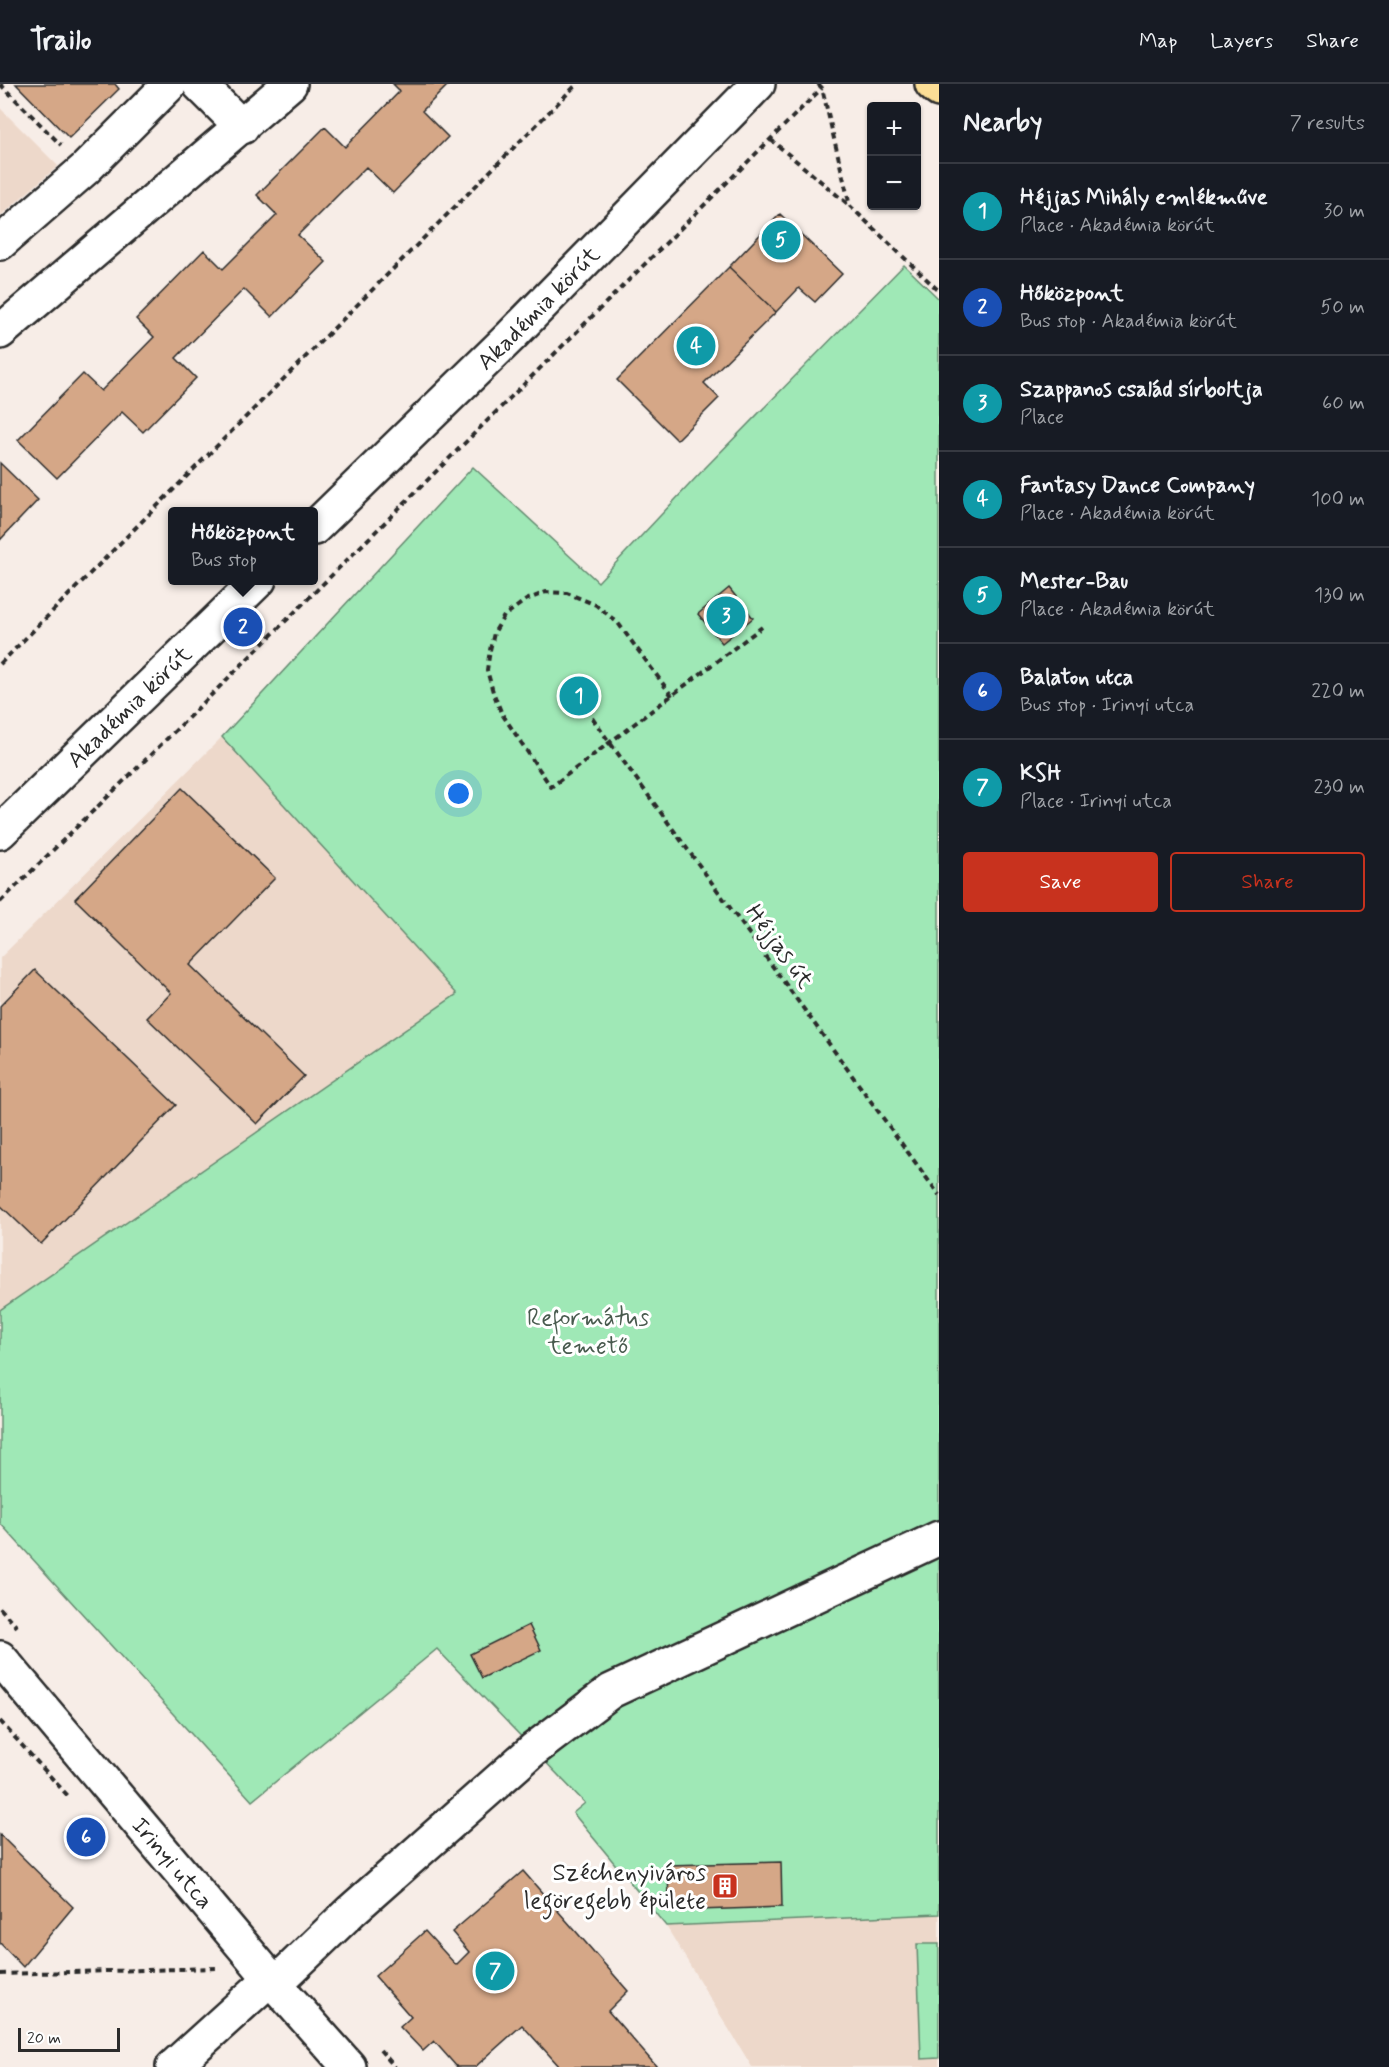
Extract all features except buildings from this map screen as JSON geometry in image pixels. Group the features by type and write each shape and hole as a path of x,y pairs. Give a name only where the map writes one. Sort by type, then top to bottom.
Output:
{"main road":[{"path":"932,84 939,90"}],"street":[{"path":"0,243 85,169 170,84"},
{"path":"199,84 242,127"},
{"path":"0,332 290,84"},
{"name":"Akadémia körút","path":"318,524 511,336 758,84"},
{"name":"Akadémia körút","path":"0,832 254,585"},
{"path":"173,2067 533,1750 611,1690 939,1538"},
{"name":"Irinyi utca","path":"0,1658 273,1981 349,2067"}],"path":[{"path":"0,84 85,169"},
{"path":"0,664 577,84"},
{"path":"0,902 196,711 770,139 820,86"},
{"path":"820,86 850,206"},
{"path":"770,139 850,206 939,291"},
{"path":"672,696 618,623 596,604 567,593 546,591 526,600 504,616 494,633 487,670 493,692 502,714 551,787 672,696 762,627"},
{"name":"Héjjas út","path":"592,718 939,1195"},
{"path":"0,1974 224,1968"}],"shaded area":[{"path":"0,108 58,166 0,216"},
{"path":"222,737 457,994 0,1310 0,958"},
{"path":"939,1914 939,2067 752,2067 666,1926"}],"green space":[{"name":"Református temető","path":"904,265 939,299 939,1914 666,1926 573,1813 585,1803 437,1649 252,1801 0,1523 0,1310 457,994 222,737 473,467 598,582 705,468"},
{"path":"917,1944 939,1944 939,2058 921,2059"}],"place":[{"name":"Mester-Bau","path":"781,240"},
{"name":"Fantasy Dance Company","path":"696,346"},
{"name":"Szappanos család sírboltja","path":"726,616"},
{"name":"Hőközpont","path":"243,627"},
{"name":"Héjjas Mihály emlékműve","path":"579,696"},
{"name":"Balaton utca","path":"86,1837"},
{"name":"Széchenyiváros legöregebb épülete","path":"725,1886"},
{"name":"KSH","path":"495,1971"}]}
